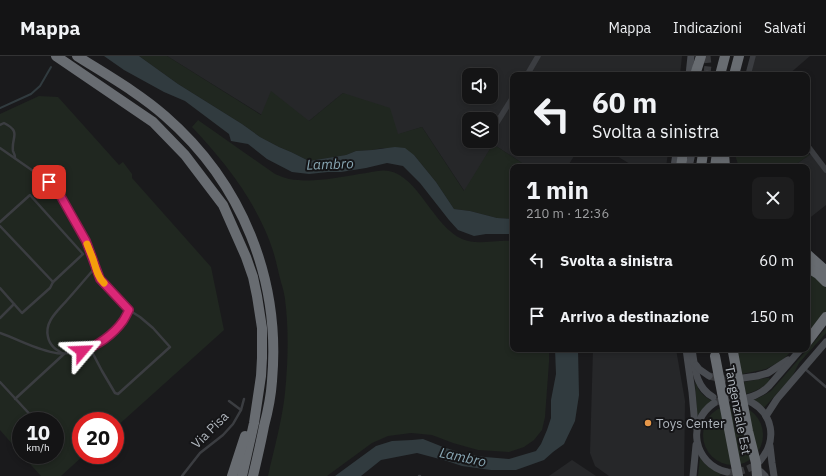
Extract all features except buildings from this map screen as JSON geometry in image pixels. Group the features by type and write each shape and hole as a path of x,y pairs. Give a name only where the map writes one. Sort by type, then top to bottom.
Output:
{"highway":[{"path":"56,56 153,122 185,155 223,205 246,257 258,296 257,377 251,422 243,443 238,472"},
{"path":"77,56 148,102 170,121 205,156 227,188 242,214 257,250 264,273 269,295 274,341 269,406 254,474"},
{"path":"696,72 700,56"},
{"path":"721,72 725,56"},
{"path":"735,72 739,56"},
{"path":"741,72 744,56"},
{"path":"810,257 826,271"},
{"path":"810,269 826,282"},
{"path":"810,339 826,317"},
{"name":"Tangenziale Est","path":"714,352 738,476"},
{"path":"730,352 759,475"}],"street":[{"path":"529,72 538,56"},
{"path":"689,72 691,56"},
{"path":"749,72 753,56"},
{"path":"498,121 510,102"},
{"path":"810,149 826,170"},
{"path":"810,340 826,322"},
{"path":"804,368 809,356 826,336"},
{"path":"766,416 777,399 826,342"},
{"path":"686,352 696,436 700,451 707,461 727,474"},
{"path":"692,352 699,384 714,400 698,422 693,476"},
{"path":"743,378 768,373 797,352"},
{"path":"759,462 767,452 770,442 770,424 758,406 747,399 764,391 770,386 798,352"},
{"path":"694,362 699,369 709,376"},
{"path":"770,442 774,476"}],"lane":[{"path":"0,125 4,123 11,126 15,133 13,151 16,158"},
{"path":"0,148 49,182 60,195 86,241 100,279 129,310 153,328 170,347 118,394 115,393 90,348"},
{"path":"0,222 30,195 83,254 52,282 50,288 22,313 0,288"},
{"path":"0,226 52,282"},
{"path":"64,354 56,351 52,347 47,332 48,325 54,315 95,268"},
{"path":"0,318 14,304"},
{"path":"0,333 47,352 73,354 90,348 106,338 123,321 129,310"},
{"path":"15,399 64,354"},
{"path":"804,368 826,387"},
{"path":"0,382 27,412"},
{"path":"241,410 244,399"},
{"name":"Via Pisa","path":"182,476 200,453 223,435 233,424 241,410 229,401"}],"shaded area":[{"path":"139,56 167,56 261,115 271,91 309,121 343,93 390,108 398,134 422,127 464,191 491,148 498,147 523,164 510,164 510,219 497,218 470,211 454,209 436,182 414,155 383,148 356,151 346,155 309,161 260,137 178,84"},
{"path":"167,56 682,56 680,72 510,72 510,155 498,147 498,112 462,112 462,148 491,148 465,192 422,127 397,135 343,93 309,121 262,115"},
{"path":"755,56 810,56 791,72 751,72"},
{"path":"39,96 58,97 119,165 123,162 132,174 132,178 211,267 224,330 124,420 124,412 72,412 72,464 74,464 61,476 41,476 30,464 64,464 64,412 12,412 12,444 0,430 0,114"},
{"path":"198,120 275,174 289,179 316,180 378,171 389,171 400,175 409,182 443,224 452,233 462,239 474,242 510,241 510,352 549,352 545,417 542,430 534,440 524,447 509,452 478,450 432,435 411,433 388,436 372,443 327,476 268,476 280,424 285,393 288,346 284,296 273,250 258,216 242,188 192,127"},
{"path":"812,153 826,172 826,205 810,218 810,164 796,164 810,156"},
{"path":"511,156 574,156 569,164 523,164"},
{"path":"617,156 668,156 666,164 630,164"},
{"path":"735,156 808,156 796,164 738,164"},
{"path":"810,273 826,288 826,312 810,330"},
{"path":"826,328 826,333 810,351 810,346"},
{"path":"593,352 677,352 685,401 684,476 609,476 595,466 590,453"},
{"path":"738,352 790,352 783,360 766,369 742,374"},
{"path":"805,352 809,352 799,363 792,377 762,410 752,401 771,391"},
{"path":"769,378 770,380 765,385 746,394 744,382"},
{"path":"695,380 701,393 712,401 697,417"},
{"path":"727,405 739,405 750,410 758,418 763,429 761,447 750,460 739,465 727,465 716,460 708,452 703,441 703,429 708,418 716,410"},
{"path":"700,457 710,468 723,473 719,476 698,476"},
{"path":"572,460 596,476 549,476"}],"water":[{"name":"Lambro","path":"104,56 139,56 178,84 260,137 309,161 346,155 356,151 395,147 405,148 414,155 436,182 454,209 470,211 497,218 510,219 510,234 486,234 474,236 458,230 420,183 403,166 387,163 341,172 309,174 292,172 267,159 248,144 231,141 229,134 185,101 164,92 124,70"},
{"name":"Lambro","path":"555,352 578,352 579,395 575,421 564,444 544,460 516,470 491,470 462,466 417,453 381,460 361,476 335,476 376,446 392,441 423,439 465,454 509,459 536,451 541,444 551,418 551,400 556,374"}],"waterway":[{"path":"0,108 31,94 40,86 51,67"}],"tunnel":[{"path":"707,56 707,72"},
{"path":"709,376 723,379 742,378"},
{"path":"714,403 729,398 745,399"},
{"path":"727,472 735,472 751,468 758,463"}],"slow traffic":[{"path":"87,244 95,268 100,279 104,283"}],"place":[{"name":"Toys Center","path":"648,423"}],"route":[{"path":"49,182 60,195 86,241 100,279 129,310 123,321 106,338 82,351"}]}
